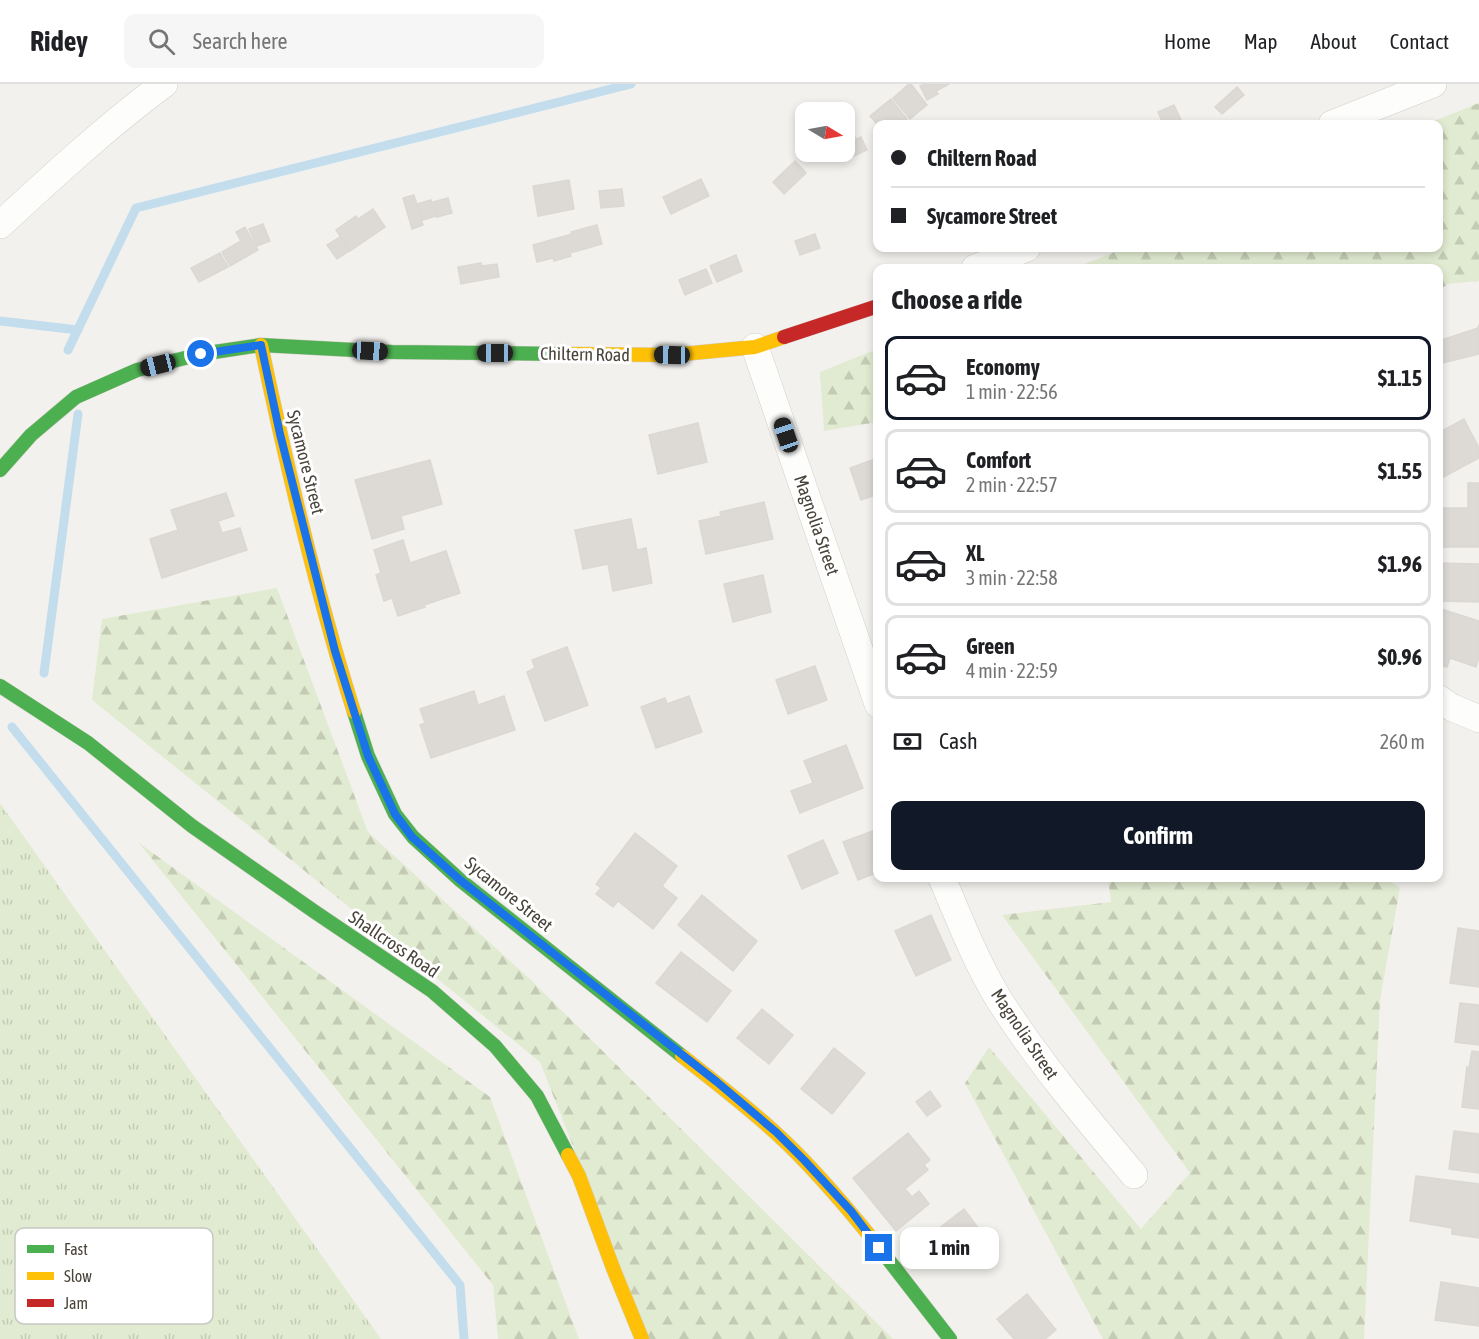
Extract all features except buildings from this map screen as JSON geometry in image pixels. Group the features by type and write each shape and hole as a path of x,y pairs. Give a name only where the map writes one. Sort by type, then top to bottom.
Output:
{"street":[{"path":"0,225 53,176 131,109 164,84"},
{"path":"1342,120 1433,84"},
{"path":"985,264 1017,252"},
{"name":"Chiltern Road","path":"0,470 31,435 75,398 137,370 201,354 261,345 392,352 672,355 755,346 873,308"},
{"name":"Sycamore Street","path":"261,345 280,434 335,651 368,756 395,814 412,837 460,880 717,1082 776,1132 851,1211 950,1339"},
{"name":"Magnolia Street","path":"755,346 873,689"},
{"name":"Shallcross Road","path":"0,686 88,743 192,826 432,992 495,1046 537,1095 579,1176 642,1339"},
{"path":"1443,701 1479,719"},
{"name":"Magnolia Street","path":"944,882 997,996 1073,1103 1134,1175"}],"green space":[{"path":"1479,103 1479,281 1448,284 1443,287 1443,264 1084,264 1115,252 1443,252 1443,120 1436,120"},
{"path":"873,351 873,423 824,431 820,372"},
{"path":"277,588 368,832 532,981 893,1339 649,1339 540,1062 92,700 102,619"},
{"path":"0,803 381,1339 0,1339"},
{"path":"139,843 490,1097 579,1339 498,1339 493,1285"},
{"path":"1108,882 1392,882 1400,888 1380,1000 1364,1339 1103,1339 965,1083 989,1047 1141,1229 1190,1173 1002,915 1111,902"}],"waterway":[{"path":"68,350 136,208 631,84"},
{"path":"0,321 78,330"},
{"path":"44,673 78,414"},
{"path":"12,727 460,1285 464,1339"}],"traffic: fast":[{"path":"0,470 31,435 76,397 137,370 201,354 261,345 392,352 564,354"},
{"path":"0,686 88,743 192,826 432,991 495,1046 537,1096 568,1155"},
{"path":"354,712 368,756 395,814 413,837 460,880 682,1056"},
{"path":"874,1241 950,1339"}],"traffic: slow":[{"path":"564,354 672,355 755,347 784,337"},
{"path":"261,345 303,530 354,712"},
{"path":"682,1056 791,1147 828,1186 874,1241"},
{"path":"568,1155 579,1176 642,1339"}],"traffic: jam":[{"path":"784,337 873,308"}],"route":[{"path":"201,354 261,345 280,434 335,651 368,756 395,814 412,837 460,880 717,1082 776,1132 851,1211 879,1248"}]}
